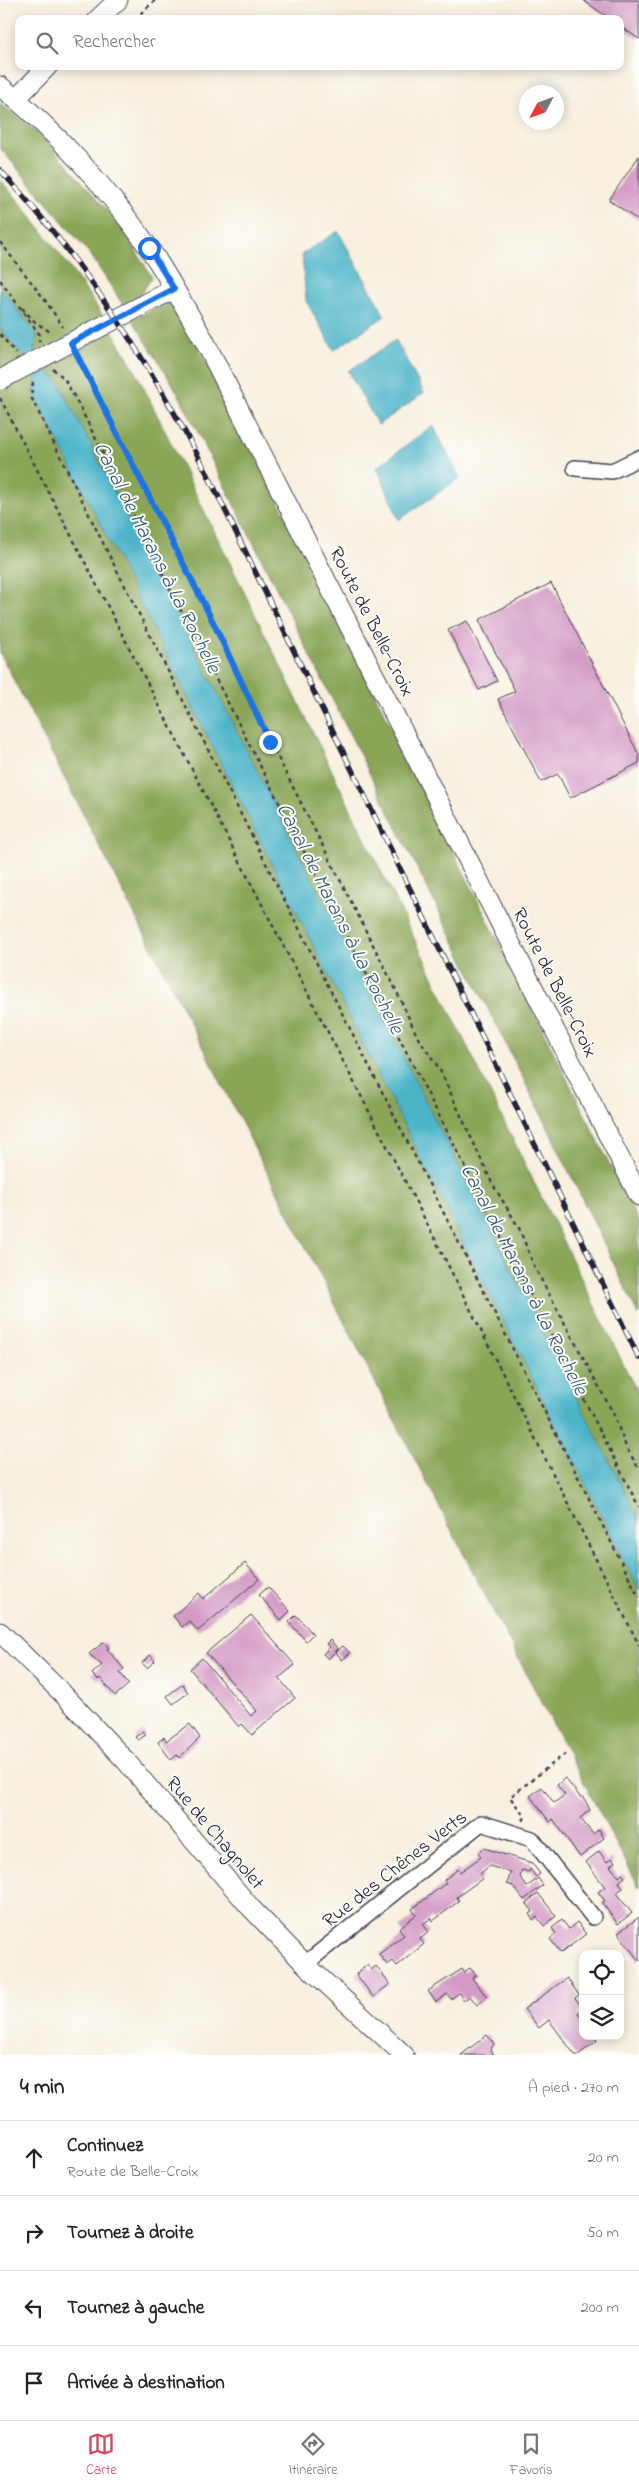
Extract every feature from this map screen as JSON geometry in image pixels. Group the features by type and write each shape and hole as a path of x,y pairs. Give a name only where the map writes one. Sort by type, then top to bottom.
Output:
{"street":[{"path":"102,15 118,0"},
{"path":"16,99 44,70"},
{"name":"Route de Belle-Croix","path":"0,86 16,99 106,191 149,248 204,340 639,1196"},
{"path":"0,380 66,341 174,289"},
{"path":"575,468 612,471 639,458"},
{"name":"Rue de Chagnolet","path":"0,1632 64,1695 126,1761 244,1901 305,1964 404,2055"},
{"name":"Rue des Chênes Verts","path":"305,1964 481,1823 532,1839 593,1917"}],"path":[{"path":"139,15 155,0"},
{"path":"0,242 45,300 213,622 270,742 396,990 418,1038 439,1068 492,1182 519,1228 535,1268 613,1413 626,1447 639,1469"},
{"path":"0,280 40,335 38,350"},
{"path":"14,300 35,322 50,333 66,341"},
{"path":"0,334 12,351 18,354"},
{"path":"48,366 64,378 80,407 177,603 639,1507"},
{"path":"34,375 31,397 107,551 639,1597"},
{"path":"0,398 435,1239 639,1645"},
{"path":"520,1835 525,1817 510,1797 565,1754"}],"green space":[{"path":"0,103 41,135 121,226 152,277 138,299 125,308 90,254 0,148"},
{"path":"0,180 24,207 83,286 106,320 137,374 639,1396 639,1887 478,1582 0,653"},
{"path":"169,301 184,320 251,446 639,1223 639,1316 542,1116 178,393 132,319"}],"water":[{"path":"338,231 385,316 334,350 306,301 302,254"},
{"path":"0,287 37,335 34,352 45,369 58,381 639,1519 639,1590 35,395 36,373 26,356 16,349 0,327"},
{"path":"396,340 424,393 378,425 348,371"},
{"path":"433,425 460,478 399,520 377,467"}],"building":[{"path":"583,0 639,0 639,39 624,29 624,15 604,15"},
{"path":"639,156 639,221 609,200"},
{"path":"551,583 639,755 639,763 570,798 558,774 541,782 498,699 515,691 479,620"},
{"path":"467,621 497,681 479,690 448,630"},
{"path":"245,1563 259,1579 198,1631 189,1621 182,1627 173,1616 199,1593 203,1599"},
{"path":"268,1587 290,1611 281,1620 259,1595"},
{"path":"251,1615 295,1665 279,1678 295,1698 252,1735 242,1724 239,1727 190,1669 202,1658 251,1716 257,1711 206,1653"},
{"path":"296,1615 313,1634 306,1641 289,1622"},
{"path":"330,1640 338,1649 328,1659 323,1654 330,1647 326,1644"},
{"path":"104,1642 109,1648 107,1649 124,1669 120,1673 129,1684 115,1696 100,1678 98,1680 92,1674 102,1665 89,1654"},
{"path":"343,1646 350,1653 342,1660 336,1652"},
{"path":"150,1655 155,1661 147,1668 142,1663"},
{"path":"183,1684 188,1693 173,1704 167,1696"},
{"path":"190,1724 200,1738 179,1758 177,1755 171,1760 158,1742 164,1737 166,1741"},
{"path":"143,1731 146,1735 138,1740 135,1737"},
{"path":"565,1778 581,1798 583,1796 590,1810 580,1818 593,1834 599,1829 604,1838 580,1857 553,1819 550,1822 530,1796 542,1787 554,1803 565,1795 557,1785"},
{"path":"484,1848 532,1863 540,1874 536,1877 530,1869 529,1872 522,1870 520,1877 527,1887 538,1878 543,1885 524,1900 513,1886 507,1884 511,1872 489,1866 480,1874 483,1878 457,1897 459,1901 433,1921 431,1918 423,1924 429,1932 420,1939 424,1944 397,1966 393,1961 387,1965 379,1954 404,1935 399,1928 416,1915 412,1909 446,1883 444,1880 458,1869 460,1872 481,1857 478,1853"},
{"path":"599,1851 607,1862 612,1858 615,1862 610,1866 619,1877 622,1874 625,1877 619,1882 623,1888 616,1893 632,1913 618,1924 602,1903 605,1901 598,1892 605,1887 586,1862"},
{"path":"538,1893 556,1916 544,1926 537,1917 533,1920 529,1914 533,1911 526,1903"},
{"path":"639,1917 639,1961 618,1933"},
{"path":"562,1920 569,1929 577,1922 586,1934 561,1953 550,1939 556,1934 552,1928"},
{"path":"367,1965 371,1970 376,1966 390,1984 373,1997 356,1974"},
{"path":"470,1968 476,1975 472,1978 487,1997 477,2005 470,1996 464,2000 459,1993 451,1999 447,1994 436,2002 428,1991 462,1969 464,1972"},
{"path":"567,1978 579,1995 575,1998 579,2003 579,2040 597,2041 578,2055 575,2055 549,2020 539,2028 524,2009"},
{"path":"487,2035 494,2044 490,2050 494,2055 461,2055"}],"railway":[{"path":"0,170 61,241 88,278 139,354 186,434 208,475 639,1358"}],"route":[{"path":"149,248 174,289 164,296 71,343 213,622 270,742"}],"water label":[{"name":"Canal de Marans à La Rochelle","path":"158,557"},
{"name":"Canal de Marans à La Rochelle","path":"341,918"},
{"name":"Canal de Marans à La Rochelle","path":"525,1279"}]}
